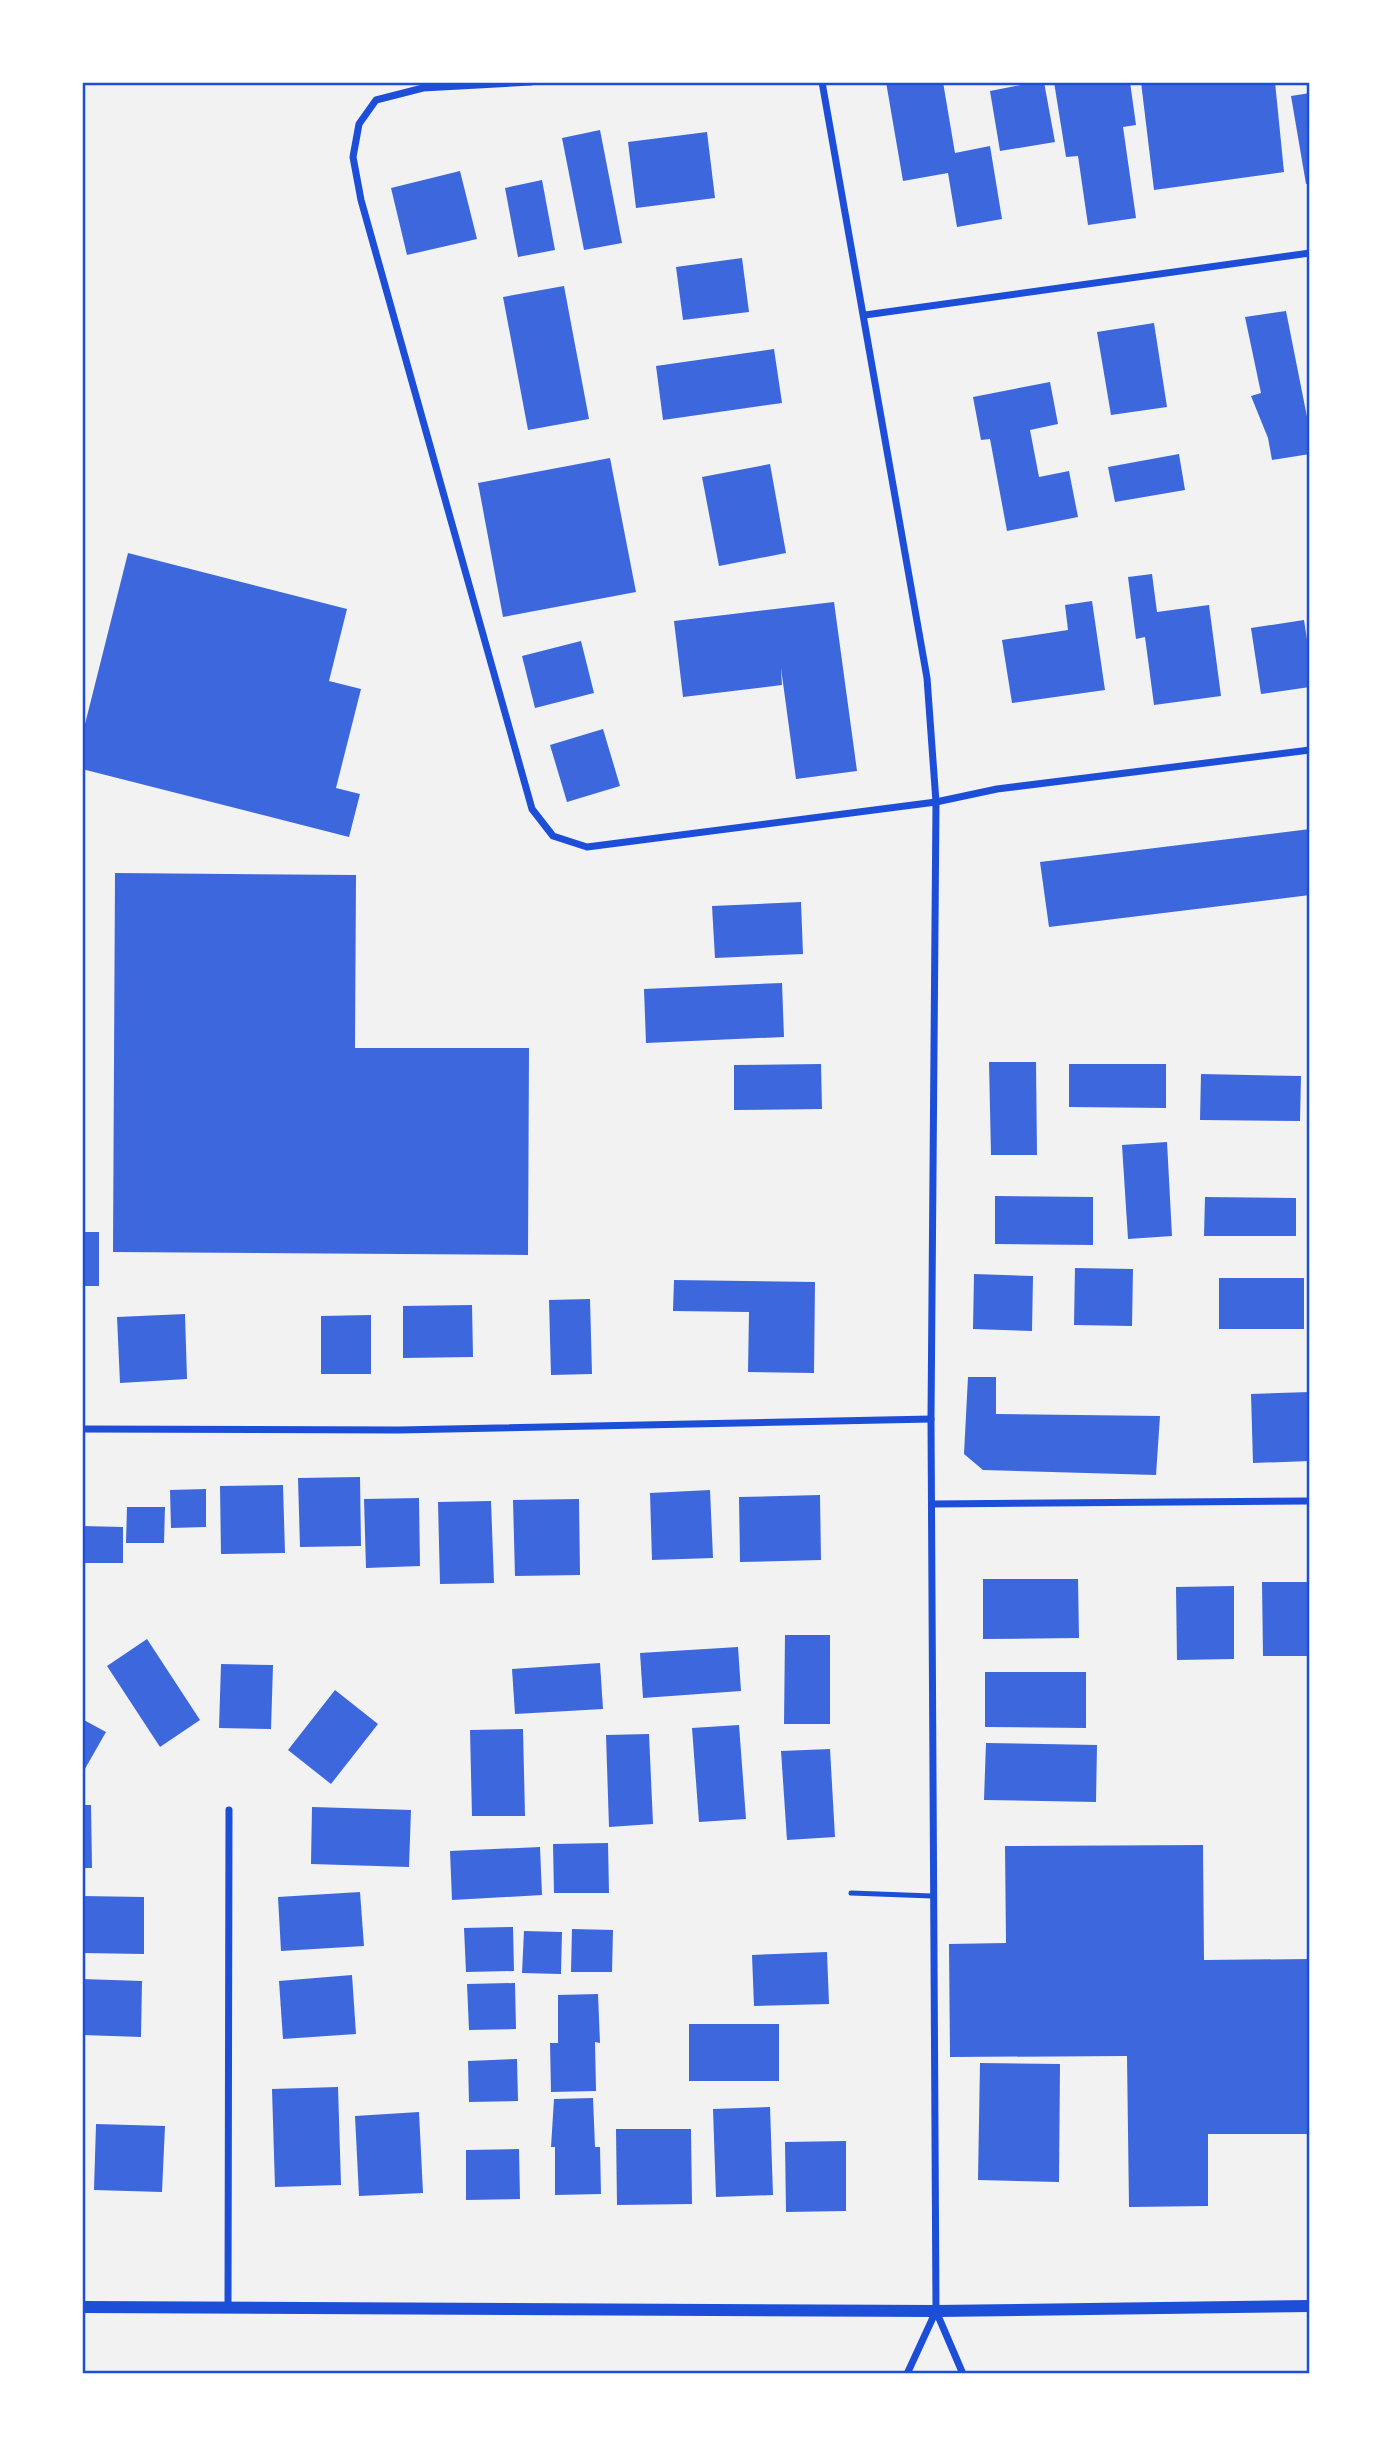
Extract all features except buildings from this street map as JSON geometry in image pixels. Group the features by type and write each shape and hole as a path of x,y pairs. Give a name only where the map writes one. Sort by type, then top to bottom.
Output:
{"street":[{"path":"531,82 424,88 376,100 359,124 353,157 361,200 532,809 553,835 587,847 936,802 997,789 1310,750"},
{"path":"822,82 927,678 936,802 931,1419 936,2311 963,2374"},
{"path":"864,315 1310,253"},
{"path":"82,1429 398,1430 931,1419"},
{"path":"932,1504 1310,1501"},
{"path":"228,2308 229,1810"},
{"path":"82,2307 936,2311 1310,2306"},
{"path":"907,2374 936,2311"}],"lane":[{"path":"851,1894 932,1896"}]}
